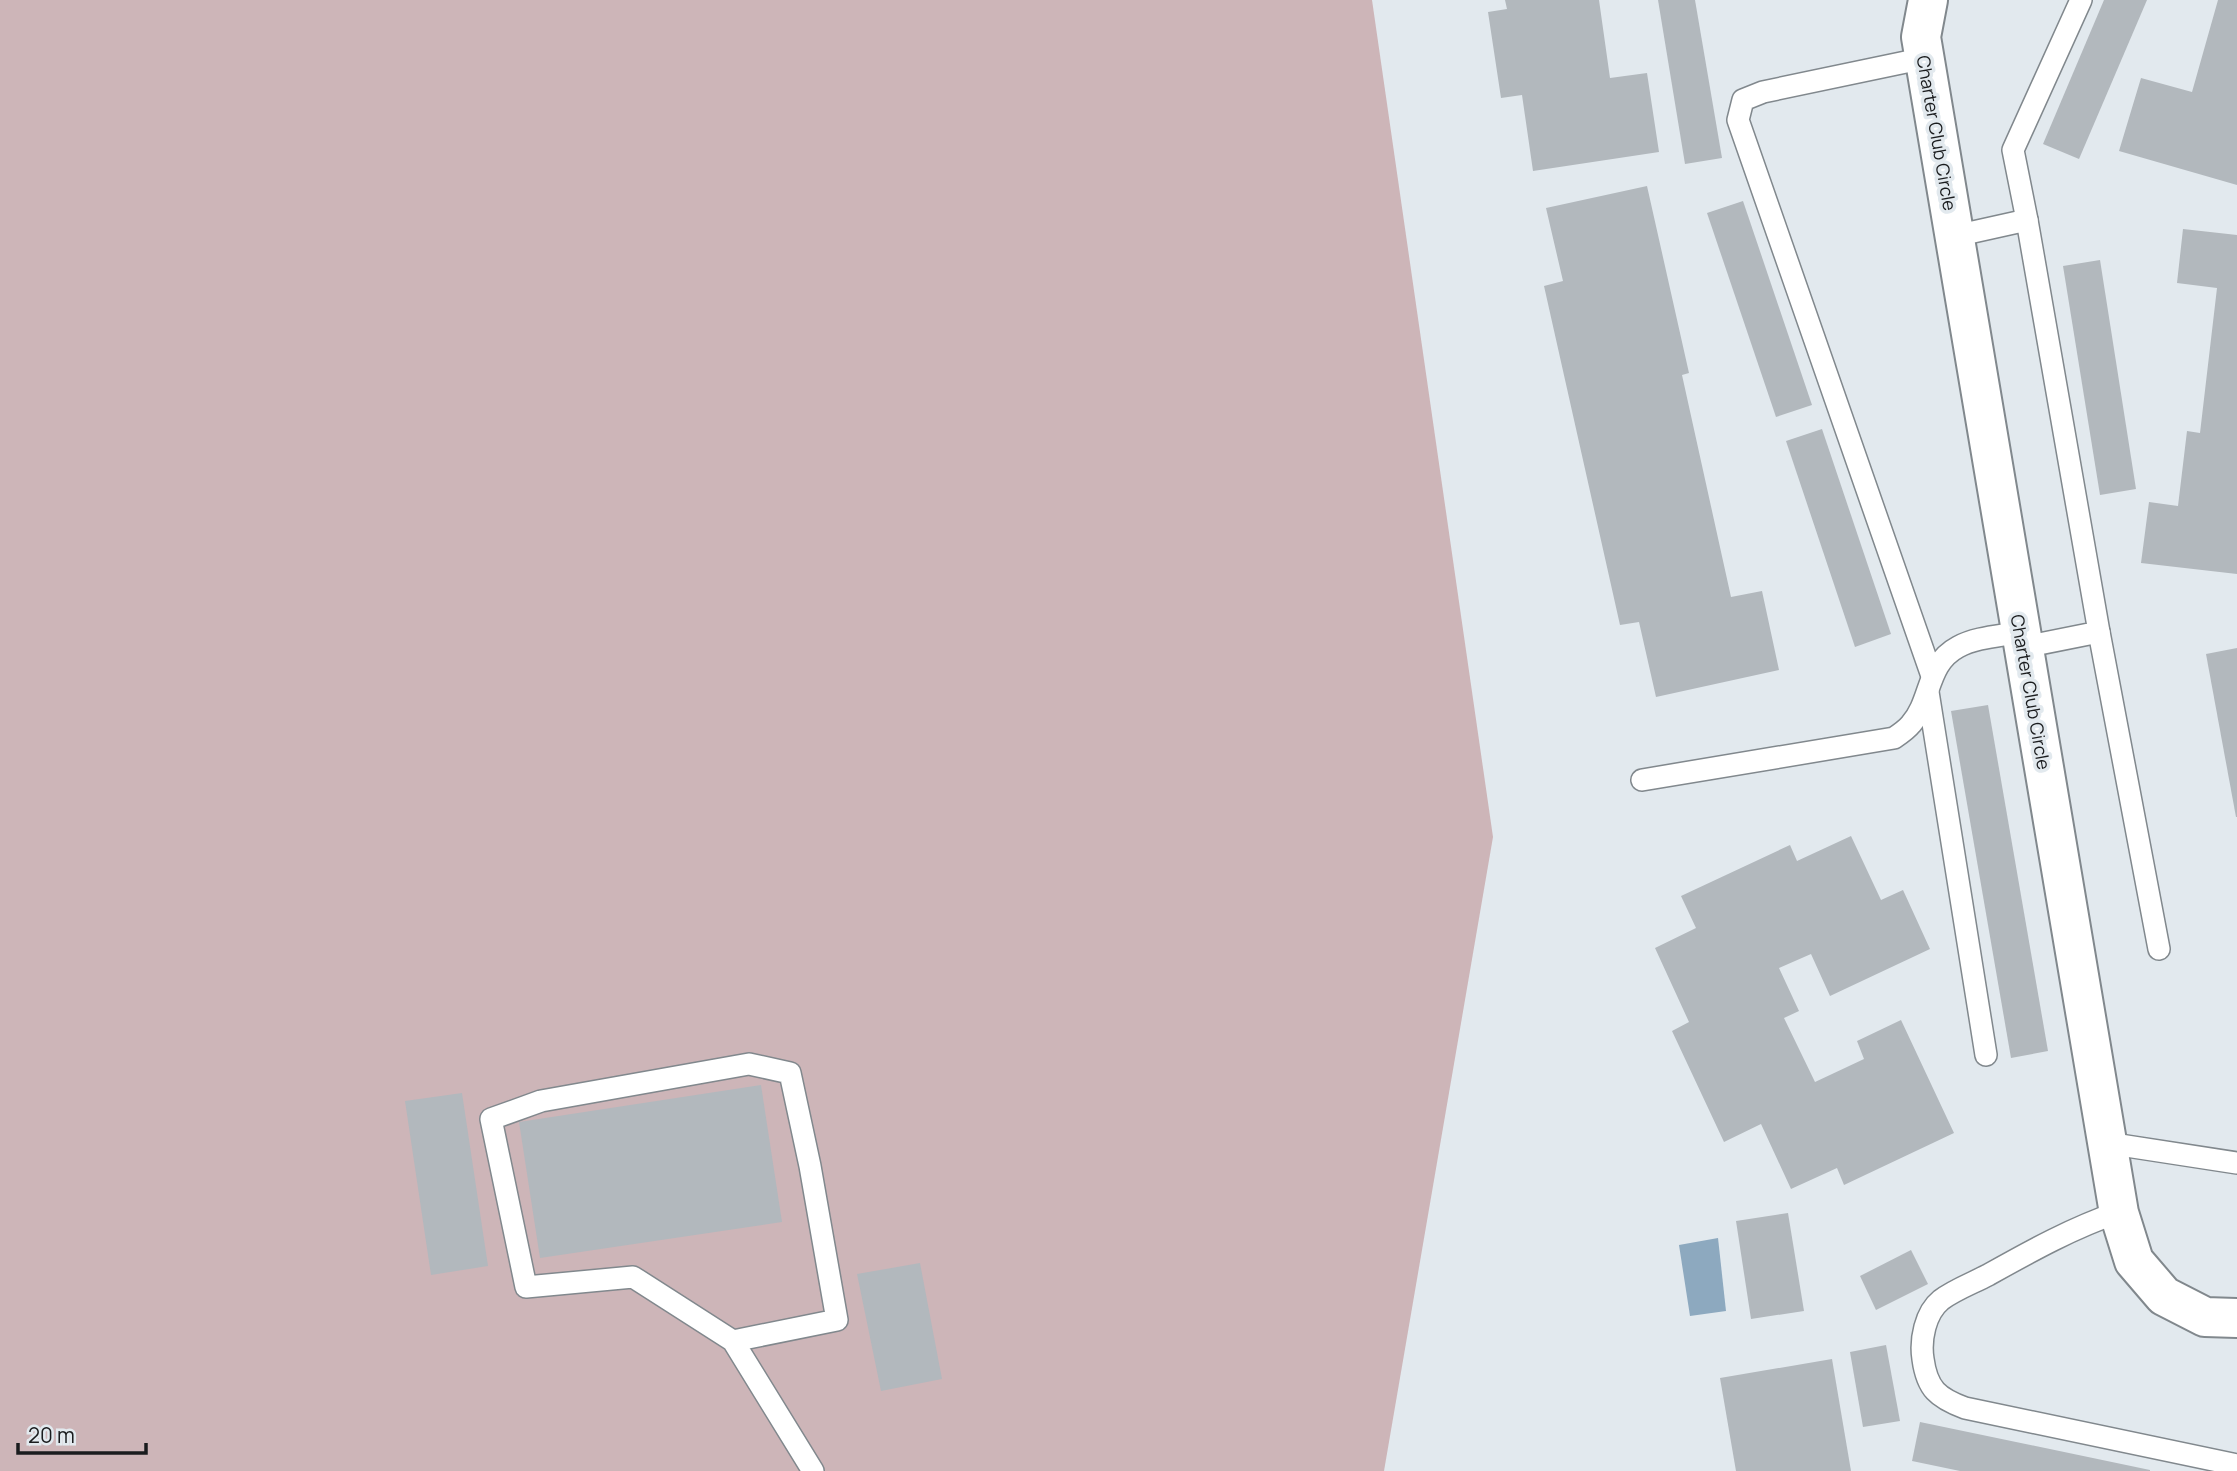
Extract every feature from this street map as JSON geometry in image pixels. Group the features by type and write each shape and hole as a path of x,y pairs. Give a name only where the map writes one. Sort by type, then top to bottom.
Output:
{"street":[{"name":"Charter Club Circle","path":"1928,0 1921,37 2119,1212 2134,1261 2164,1296 2205,1317 2237,1318"}],"lane":[{"path":"2081,0 2013,150 2159,949"},
{"path":"1925,58 1763,92 1742,100 1738,120 1930,684 1986,1055"},
{"path":"1955,236 2027,220"},
{"path":"1642,780 1894,738 1912,724 1934,670 1949,652 1960,645 2099,632"},
{"path":"733,1341 836,1320 810,1166 790,1073 749,1064 541,1101 491,1119 526,1287 633,1277 733,1341 813,1471"},
{"path":"2107,1143 2237,1163"},
{"path":"2119,1212 2058,1237 1939,1301 1925,1324 1922,1352 1926,1377 1942,1399 1965,1408 2237,1465"}],"shaded area":[{"path":"0,0 1372,0 1493,837 1384,1471 0,1471"}],"water":[{"path":"1718,1238 1726,1311 1690,1316 1679,1245"}],"building":[{"path":"1505,0 1599,0 1610,78 1647,73 1659,152 1533,171 1522,95 1501,98 1488,12 1507,9"},
{"path":"1658,0 1695,0 1722,158 1685,164"},
{"path":"2104,0 2147,0 2079,159 2043,144"},
{"path":"2218,0 2237,0 2237,185 2119,151 2141,78 2192,92"},
{"path":"1647,186 1689,373 1682,375 1731,597 1762,591 1779,670 1656,697 1639,622 1620,625 1544,286 1563,281 1546,208"},
{"path":"1743,201 1812,405 1776,417 1707,213"},
{"path":"2183,229 2237,235 2237,574 2141,563 2149,502 2178,506 2187,431 2200,433 2217,288 2177,283"},
{"path":"2100,260 2136,489 2100,495 2063,266"},
{"path":"1822,429 1891,634 1855,647 1786,441"},
{"path":"2237,648 2237,817 2236,817 2206,654"},
{"path":"1988,705 2048,1051 2011,1058 1951,711"},
{"path":"1851,836 1881,900 1903,890 1930,949 1830,996 1811,954 1779,968 1799,1011 1784,1018 1815,1082 1864,1059 1857,1041 1901,1020 1954,1133 1844,1185 1837,1168 1791,1189 1761,1124 1724,1142 1672,1031 1689,1022 1655,948 1696,928 1681,896 1790,845 1797,861"},
{"path":"761,1085 782,1222 540,1258 519,1122"},
{"path":"462,1093 488,1266 431,1275 405,1101"},
{"path":"1788,1213 1804,1311 1751,1319 1736,1221"},
{"path":"1911,1250 1928,1284 1876,1310 1860,1276"},
{"path":"920,1263 942,1379 881,1391 857,1274"},
{"path":"1886,1345 1900,1421 1863,1427 1850,1352"},
{"path":"1832,1359 1851,1471 1736,1471 1720,1378"},
{"path":"1920,1422 2150,1471 1960,1471 1912,1461"}]}
